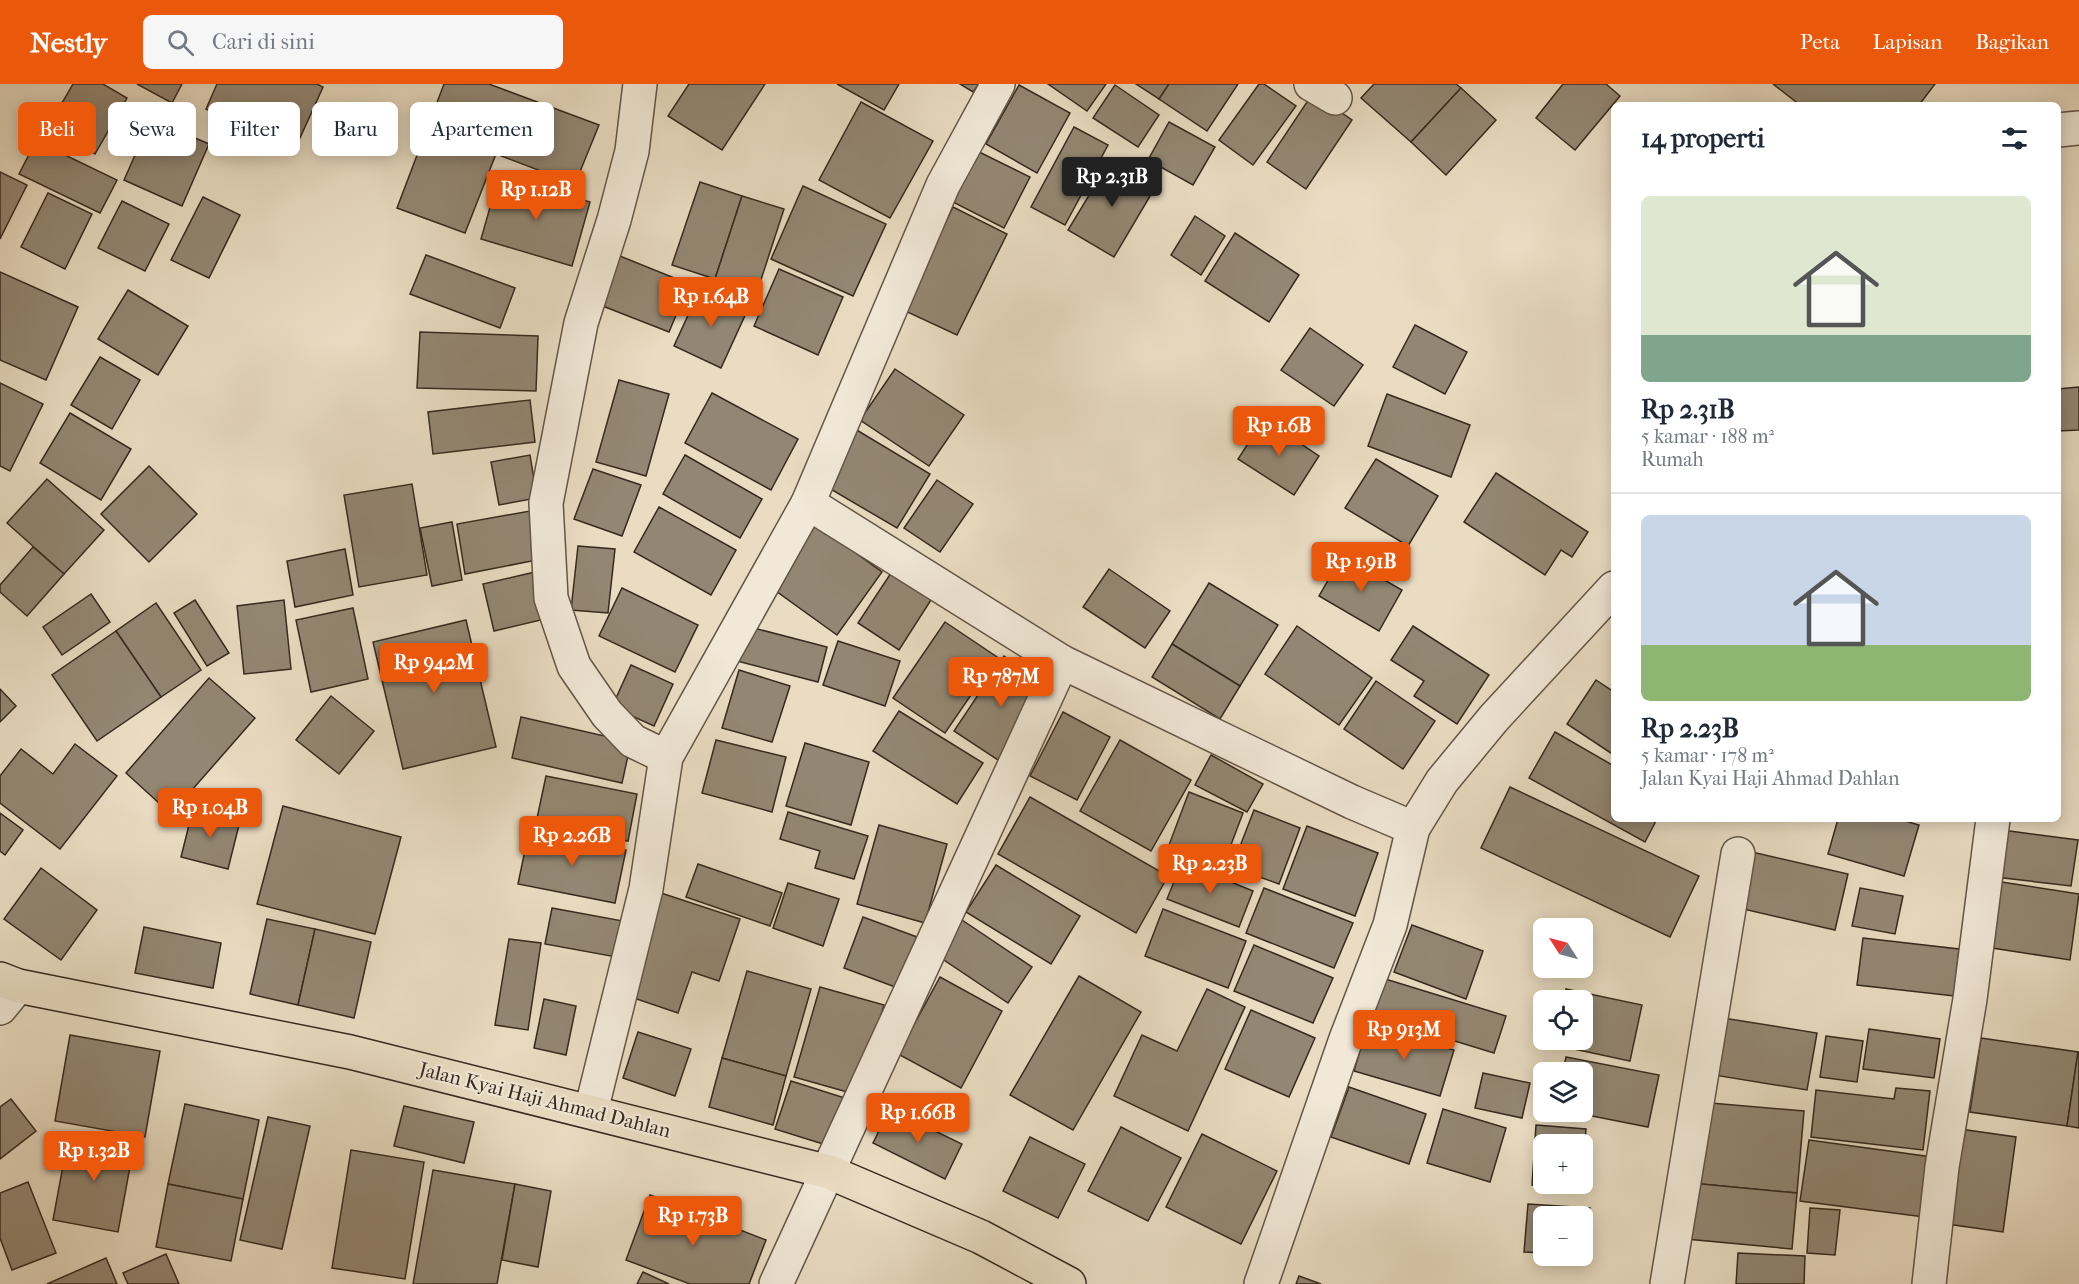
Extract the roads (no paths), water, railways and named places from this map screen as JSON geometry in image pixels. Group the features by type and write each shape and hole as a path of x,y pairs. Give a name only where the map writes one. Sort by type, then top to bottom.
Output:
{"main road":[{"name":"Jalan Kyai Haji Ahmad Dahlan","path":"6,991 350,1052 829,1172 981,1237 1069,1284"}],"street":[{"path":"639,84 632,151 614,220 582,323 546,503 551,598 574,666 607,714 633,741 666,758"},
{"path":"591,1111 646,889 666,758 808,503 943,185 998,84"},
{"path":"2061,130 2079,128"},
{"path":"808,503 1062,662 1341,797 1413,828"},
{"path":"1260,1284 1346,1039 1390,925 1413,828 1442,781 1494,718 1611,591"},
{"path":"776,1284 1062,662"},
{"path":"1929,1284 1942,1167 1970,999 1993,822"},
{"path":"1667,1284 1738,854"}]}
